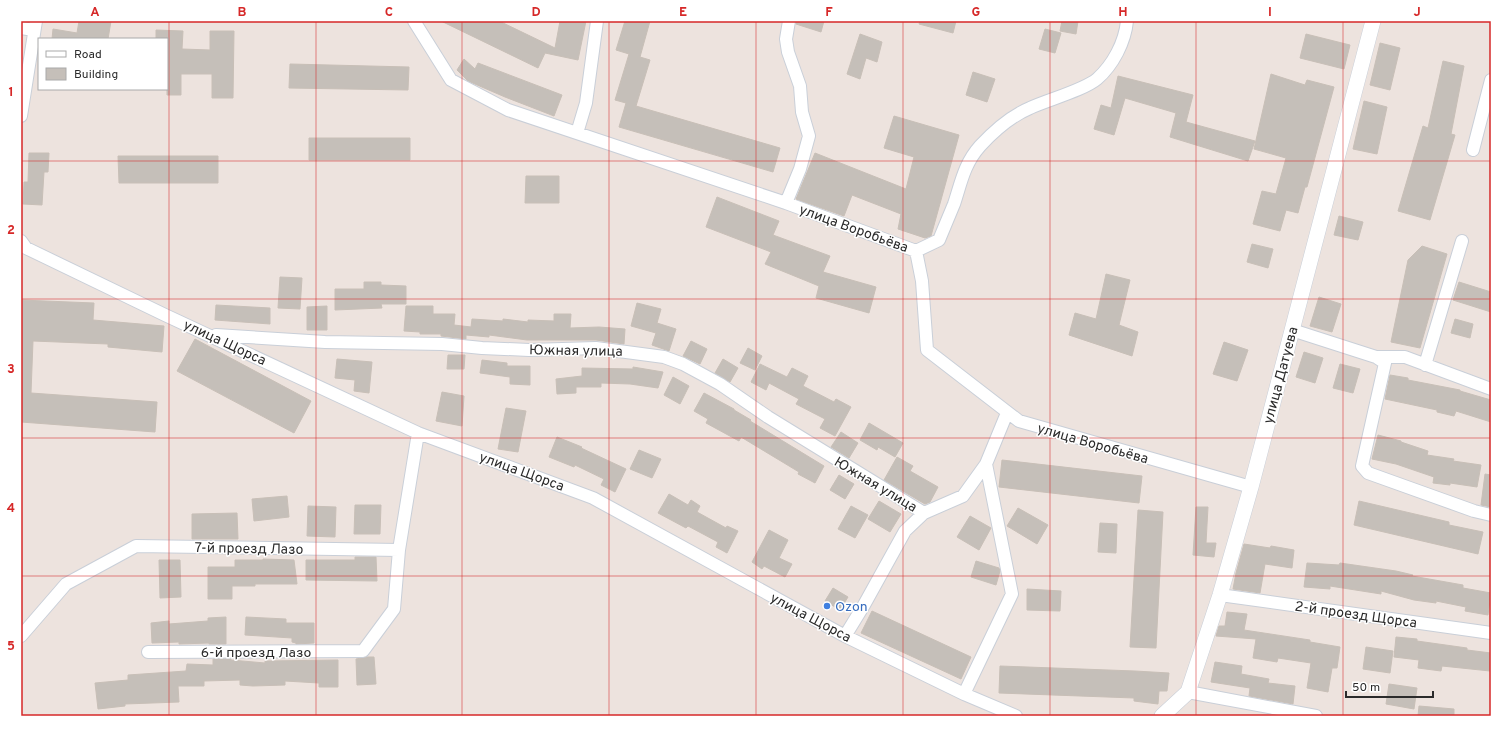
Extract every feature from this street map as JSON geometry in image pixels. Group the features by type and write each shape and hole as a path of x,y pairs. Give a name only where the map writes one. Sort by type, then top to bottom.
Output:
{"street":[{"name":"улица Воробьёва","path":"414,21 451,80 508,110 786,203 916,251 922,280 927,350 1019,422 1251,488"},
{"path":"577,133 586,103 597,21"},
{"path":"786,203 800,169 809,136 802,112 800,86 788,52 786,39 789,21"},
{"path":"916,251 939,240 954,204 965,167 979,148 992,134 1028,108 1096,80 1117,52 1127,21"},
{"name":"улица Датуева","path":"1162,716 1188,692 1220,595 1251,488 1373,21"},
{"path":"21,28 35,26 21,116"},
{"path":"1473,150 1491,80"},
{"name":"улица Щорса","path":"21,241 26,248 418,433 592,498 845,636 964,694 1016,716"},
{"path":"1425,365 1462,241"},
{"path":"1292,330 1376,357 1385,363 1362,466 1368,473 1474,511 1491,515"},
{"name":"Южная улица","path":"209,335 325,342 442,344 482,348 529,350 596,348 664,357 683,364 720,384 768,417 924,512"},
{"path":"1376,357 1405,357 1491,389"},
{"path":"845,636 905,531 924,512 963,496 986,464 1008,413"},
{"path":"399,550 418,433"},
{"path":"964,694 1012,594 986,464"},
{"name":"7-й проезд Лазо","path":"21,636 66,584 136,546 399,550"},
{"name":"6-й проезд Лазо","path":"148,652 363,651 394,609 399,550"},
{"name":"2-й проезд Щорса","path":"1220,595 1491,633"},
{"path":"1188,692 1316,716"}],"building":[{"path":"79,21 111,21 108,38 52,38 53,29 77,33"},
{"path":"441,21 499,21 555,48 560,21 586,21 578,60 545,53 538,68"},
{"path":"625,21 650,21 640,57 650,60 636,106 780,148 773,172 619,127 626,103 615,100 629,54 616,50"},
{"path":"796,21 824,21 821,32 796,24"},
{"path":"920,21 956,21 953,33 919,24"},
{"path":"1062,21 1078,21 1076,34 1060,31"},
{"path":"1045,29 1061,33 1055,53 1039,49"},
{"path":"156,30 183,31 182,49 210,50 210,31 234,31 233,98 212,98 212,74 181,74 181,95 167,95 168,38 156,38"},
{"path":"860,34 882,42 877,62 866,58 860,79 847,74"},
{"path":"1306,34 1350,45 1344,69 1300,58"},
{"path":"1380,43 1400,48 1390,90 1370,85"},
{"path":"464,59 475,69 478,63 562,95 554,116 468,81 457,70"},
{"path":"1443,61 1464,66 1451,134 1455,135 1430,220 1398,211 1423,126 1428,128"},
{"path":"290,64 409,67 408,90 289,88"},
{"path":"973,72 995,79 987,102 966,95"},
{"path":"1271,74 1305,85 1307,80 1334,87 1307,187 1305,187 1298,213 1286,210 1280,231 1253,224 1262,191 1276,194 1286,158 1254,149"},
{"path":"1118,76 1193,95 1186,122 1255,141 1248,161 1170,137 1176,113 1125,98 1114,135 1094,129 1101,105 1111,108"},
{"path":"1364,101 1387,107 1377,154 1353,149"},
{"path":"894,116 959,135 931,236 925,238 898,229 901,214 852,195 844,216 796,199 815,153 906,189 914,157 884,148"},
{"path":"309,138 410,138 410,160 309,160"},
{"path":"29,153 49,153 48,172 44,172 42,205 23,204 24,182 28,182"},
{"path":"118,156 218,156 218,183 119,183"},
{"path":"526,176 559,176 559,203 525,203"},
{"path":"717,197 779,221 773,235 830,256 823,272 876,287 869,313 816,298 819,286 765,264 771,252 706,227"},
{"path":"1339,216 1363,222 1358,240 1334,235"},
{"path":"1252,244 1273,249 1268,268 1247,262"},
{"path":"1422,246 1447,254 1420,348 1391,342 1408,260"},
{"path":"1106,274 1130,280 1119,325 1138,332 1132,356 1069,335 1075,313 1096,319"},
{"path":"280,277 302,278 300,309 278,308"},
{"path":"364,282 381,282 381,285 406,286 406,304 381,304 382,308 335,310 335,289 364,289"},
{"path":"1459,282 1491,292 1491,312 1453,300"},
{"path":"1319,297 1341,304 1332,332 1310,326"},
{"path":"21,300 94,303 93,320 164,326 162,352 108,347 108,344 33,341 31,393 157,402 155,432 21,422"},
{"path":"637,303 661,309 657,323 676,329 669,351 652,345 656,333 631,326"},
{"path":"216,305 270,308 270,324 215,320"},
{"path":"327,306 327,330 307,330 307,307"},
{"path":"406,306 433,306 433,314 455,314 454,325 471,327 472,319 503,321 503,319 528,322 528,320 554,321 554,314 571,314 570,328 599,327 625,329 624,344 596,340 527,340 489,335 489,337 466,335 466,339 441,336 441,334 420,334 420,332 404,331"},
{"path":"1455,319 1473,324 1470,338 1451,333"},
{"path":"195,339 311,401 294,433 177,371"},
{"path":"691,341 707,349 700,364 683,356"},
{"path":"1224,342 1248,350 1237,381 1213,374"},
{"path":"748,348 762,356 755,370 740,363"},
{"path":"1304,352 1323,358 1315,383 1296,377"},
{"path":"448,355 465,355 464,369 447,369"},
{"path":"337,359 372,362 369,393 354,391 355,380 335,378"},
{"path":"723,359 738,368 730,382 715,373"},
{"path":"482,360 507,363 507,366 530,366 530,385 510,384 510,377 480,373"},
{"path":"760,364 787,377 792,368 808,376 803,386 834,402 836,399 851,407 835,436 820,428 825,419 796,404 799,399 769,383 766,390 751,382"},
{"path":"1340,364 1360,369 1353,393 1333,388"},
{"path":"633,367 663,372 658,388 630,384 601,383 601,387 576,387 576,393 557,394 556,379 582,376 582,368 633,369"},
{"path":"1390,375 1460,390 1491,400 1491,422 1456,411 1454,416 1437,412 1437,410 1385,399"},
{"path":"673,377 689,386 680,404 664,395"},
{"path":"442,392 464,396 462,426 436,421"},
{"path":"704,393 734,409 751,420 750,421 824,466 815,483 798,474 799,472 741,437 739,441 706,423 708,419 694,411"},
{"path":"506,408 526,411 518,452 498,449"},
{"path":"869,423 903,443 895,457 878,447 877,450 860,440"},
{"path":"841,432 858,443 849,458 831,447"},
{"path":"1378,435 1401,441 1428,451 1427,455 1481,465 1477,487 1450,483 1450,485 1433,483 1434,477 1396,464 1372,459"},
{"path":"557,437 582,447 581,448 626,469 615,492 601,485 604,479 575,465 574,467 549,457"},
{"path":"639,450 661,459 652,478 630,469"},
{"path":"897,457 913,466 910,471 938,487 930,502 925,504 884,480"},
{"path":"1002,460 1142,476 1139,503 999,487"},
{"path":"1485,474 1491,475 1491,507 1481,505"},
{"path":"839,475 854,484 845,499 830,490"},
{"path":"669,494 688,505 691,500 700,506 697,512 726,528 727,526 738,531 727,553 716,547 718,542 688,526 686,528 658,513"},
{"path":"287,496 289,517 254,521 252,499"},
{"path":"879,501 901,514 890,532 868,519"},
{"path":"1359,501 1449,522 1449,525 1483,532 1478,554 1354,525"},
{"path":"355,505 381,505 380,534 354,534"},
{"path":"308,506 336,507 335,537 307,536"},
{"path":"851,506 868,515 855,538 838,529"},
{"path":"1196,507 1208,507 1206,543 1216,543 1214,557 1193,555"},
{"path":"1018,508 1048,525 1037,544 1007,526"},
{"path":"1138,510 1163,512 1156,648 1130,647"},
{"path":"237,513 238,539 192,539 192,514"},
{"path":"970,516 991,528 979,550 957,537"},
{"path":"1100,523 1117,524 1116,553 1098,552"},
{"path":"769,530 788,540 779,558 792,564 785,577 764,566 762,569 752,562"},
{"path":"1244,544 1270,548 1271,546 1294,550 1292,568 1265,564 1260,593 1233,589"},
{"path":"355,557 376,557 377,581 306,580 306,560 355,560"},
{"path":"159,560 180,560 181,597 160,598"},
{"path":"235,560 294,560 297,584 255,584 255,586 232,586 232,599 208,599 208,567 235,567"},
{"path":"976,561 999,568 1000,571 996,585 971,577"},
{"path":"1307,563 1339,565 1340,563 1396,571 1413,575 1412,576 1463,585 1463,588 1491,593 1488,615 1465,611 1466,607 1436,601 1436,603 1414,600 1381,591 1381,594 1330,586 1330,589 1304,587"},
{"path":"833,588 848,597 840,610 825,601"},
{"path":"1027,589 1061,591 1060,611 1027,610"},
{"path":"872,611 971,657 961,679 861,633"},
{"path":"1227,612 1247,614 1244,630 1310,640 1310,642 1340,647 1337,668 1332,668 1328,692 1307,688 1311,663 1278,658 1277,662 1253,658 1256,639 1216,636 1219,626 1225,626"},
{"path":"226,617 226,644 179,644 179,642 152,643 151,623 169,621 169,624 208,621 208,618"},
{"path":"246,617 286,619 286,623 314,623 314,643 296,644 292,642 292,638 245,635"},
{"path":"1396,637 1417,639 1417,641 1491,653 1490,671 1442,666 1441,671 1418,668 1419,660 1394,657"},
{"path":"1366,647 1393,651 1390,673 1363,669"},
{"path":"374,657 376,684 357,685 356,659"},
{"path":"213,659 231,659 265,663 265,661 338,660 338,687 319,687 319,683 285,681 285,685 253,686 240,685 240,680 204,681 204,686 178,686 179,702 125,704 125,706 98,709 95,683 128,680 128,675 186,671 187,664 213,665"},
{"path":"1215,662 1242,666 1241,674 1269,679 1268,683 1295,686 1293,704 1249,696 1250,688 1211,682"},
{"path":"1000,666 1169,673 1167,691 1159,691 1158,704 1134,701 1134,698 999,693"},
{"path":"1389,684 1417,688 1414,709 1386,704"},
{"path":"1419,706 1454,709 1454,716 1418,716"}],"place":[{"name":"Ozon","path":"827,606"}]}
